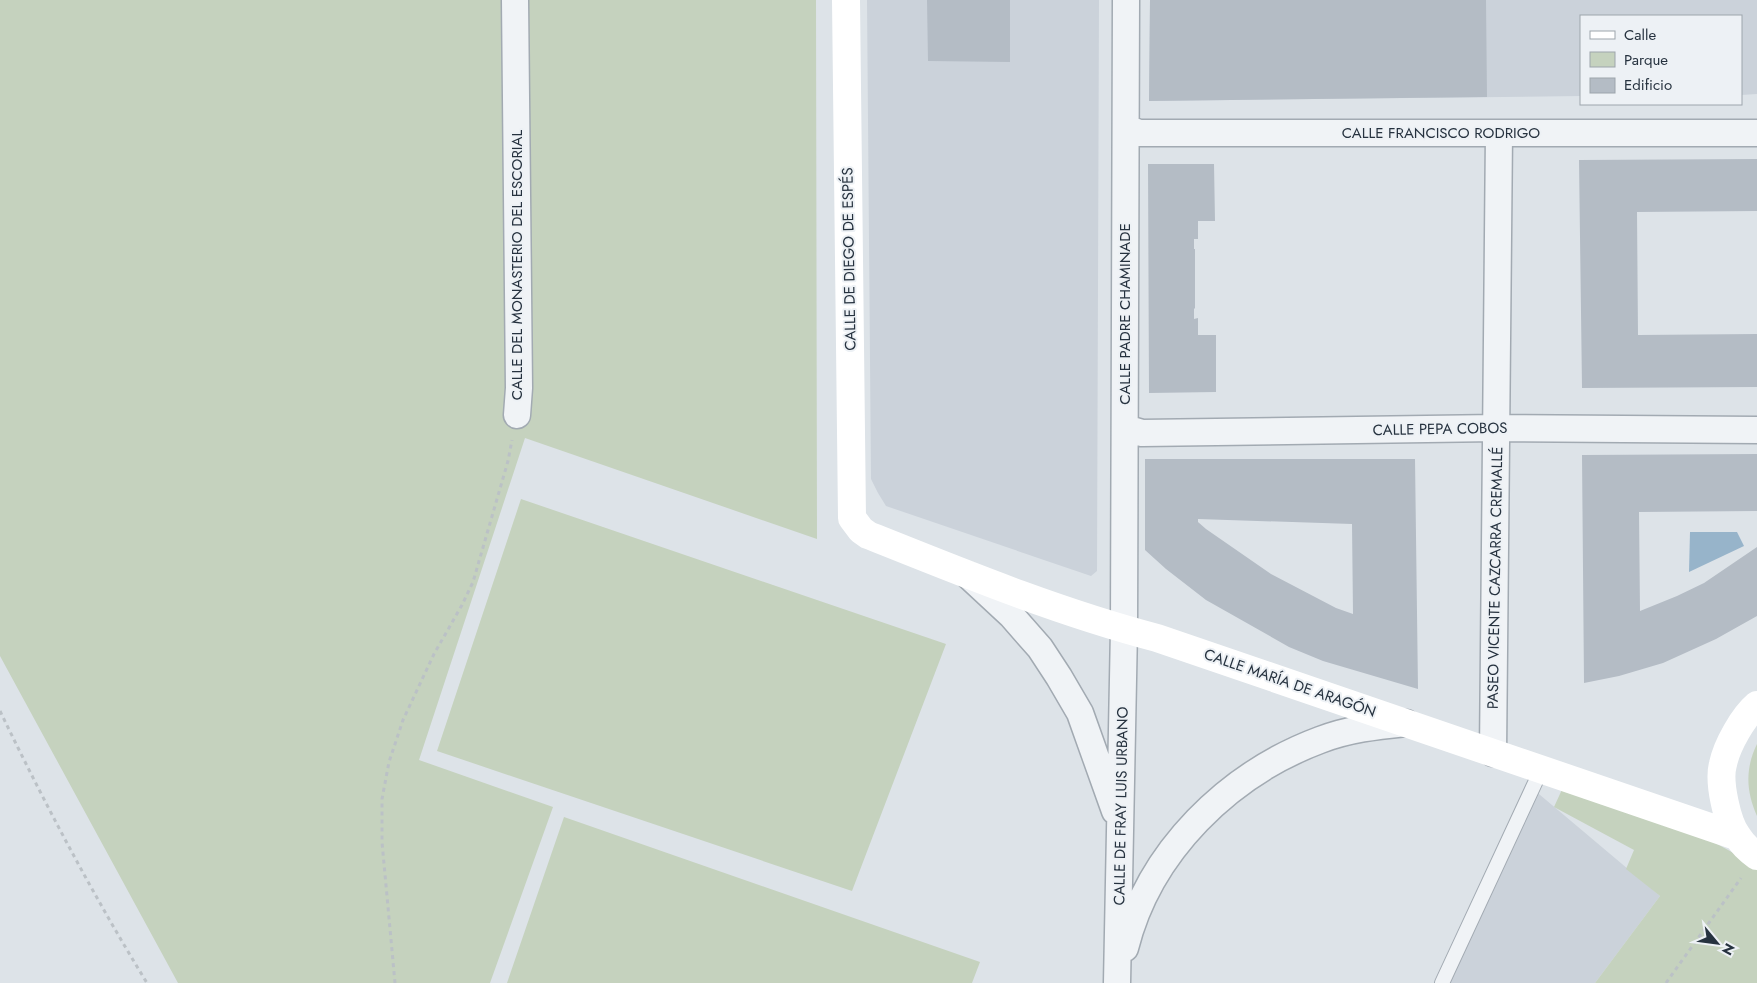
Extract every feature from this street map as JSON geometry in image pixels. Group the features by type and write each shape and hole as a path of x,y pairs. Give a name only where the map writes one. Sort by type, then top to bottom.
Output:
{"street":[{"name":"CALLE DEL MONASTERIO DEL ESCORIAL","path":"514,0 519,388 517,415"},
{"name":"CALLE DE DIEGO DE ESPÉS","path":"846,0 852,518"},
{"name":"CALLE PADRE CHAMINADE","path":"1124,629 1126,0"},
{"name":"CALLE FRANCISCO RODRIGO","path":"1126,128 1139,133 1757,133"},
{"name":"PASEO VICENTE CAZCARRA CREMALLÉ","path":"1493,753 1499,132"},
{"name":"CALLE PEPA COBOS","path":"1125,428 1142,433 1496,428 1757,430"},
{"name":"CALLE MARÍA DE ARAGÓN","path":"852,518 861,530 868,535 969,576 1124,629 1157,638 1736,836"},
{"path":"969,576 1011,615 1040,648 1059,678 1080,713 1121,829"},
{"name":"CALLE DE FRAY LUIS URBANO","path":"1118,983 1124,629"},
{"path":"1750,865 1750,851 1736,836 1728,814 1722,790 1722,764 1734,736 1750,711 1757,705"},
{"name":"CALLE DE FRAY LUIS URBANO","path":"1118,983 1129,937 1140,906 1156,877 1184,835 1213,804 1246,778 1283,756 1321,739 1363,728 1406,723"}],"lane":[{"path":"1442,983 1541,770"}],"path":[{"name":"CALLE DEL MONASTERIO DEL ESCORIAL","path":"394,983 382,842 382,799 389,762 403,720 434,654 473,582 508,462 517,415"},
{"path":"0,711 23,759 111,924 147,983"},
{"path":"1666,983 1750,865"}],"shaded area":[{"path":"867,0 1099,0 1097,571 1091,576 886,506 871,479"},
{"path":"1150,0 1757,0 1757,94 1742,95 1742,15 1580,15 1580,96 1149,101"},
{"path":"1533,789 1660,896 1595,983 1442,983"}],"green space":[{"path":"0,0 816,0 817,539 525,438 419,760 553,807 490,983 178,983 0,656"},
{"path":"521,499 946,644 852,891 437,751"},
{"path":"1757,744 1757,816 1753,807 1748,780 1750,762"},
{"path":"1565,783 1690,829 1757,866 1757,983 1595,983 1660,896 1626,869 1634,850 1554,807"},
{"path":"564,817 980,962 972,983 507,983"}],"water":[{"path":"1690,532 1737,532 1744,546 1689,572"}],"building":[{"path":"927,0 1010,0 1010,62 928,61"},
{"path":"1150,0 1486,0 1487,97 1149,101"},
{"path":"1757,159 1757,211 1637,212 1638,335 1757,334 1757,387 1582,388 1579,160"},
{"path":"1148,164 1214,164 1215,221 1198,221 1198,239 1194,239 1194,319 1198,318 1198,335 1216,335 1216,392 1149,393"},
{"path":"1757,454 1757,511 1639,512 1640,611 1704,583 1757,547 1757,616 1716,639 1663,663 1619,676 1584,683 1582,455"},
{"path":"1145,459 1415,459 1418,689 1323,661 1289,647 1206,600 1145,550","holes":["1198,519 1352,524 1353,614 1336,608 1271,574 1206,529 1198,522"]}]}
